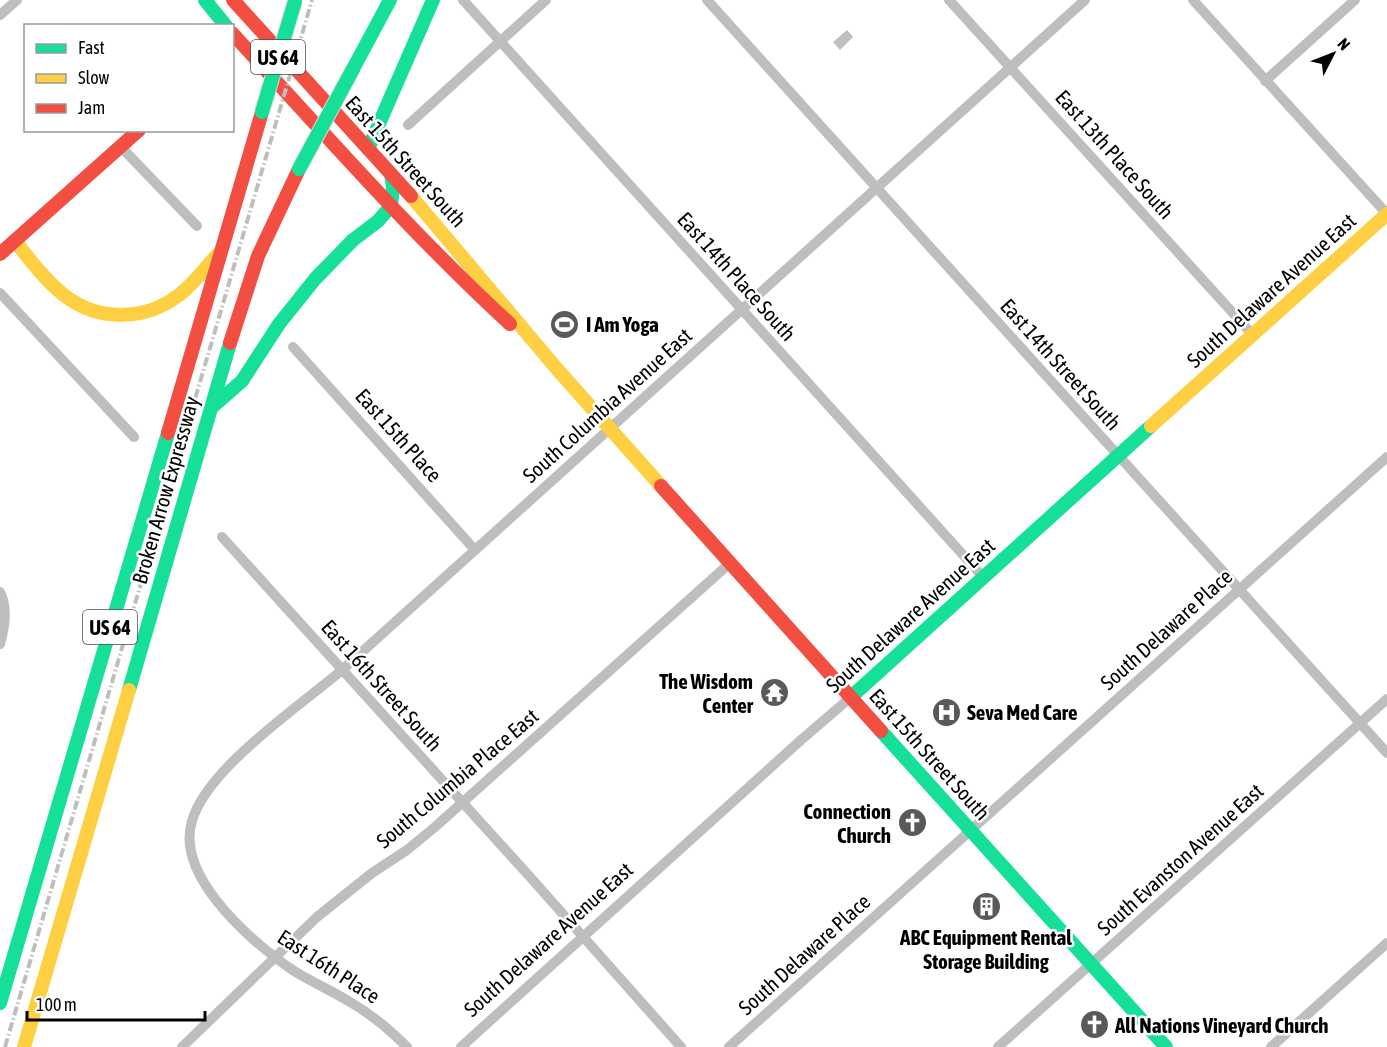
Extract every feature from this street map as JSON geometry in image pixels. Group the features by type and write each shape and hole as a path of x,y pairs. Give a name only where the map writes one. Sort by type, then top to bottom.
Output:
{"main road":[{"path":"205,0 224,24"},
{"name":"East 15th Street South","path":"233,0 368,148 481,277 542,354 1166,1047"},
{"name":"Broken Arrow Expressway","path":"24,1047 211,408 260,249 279,207 390,0"},
{"path":"368,148 433,0"},
{"name":"Broken Arrow Expressway","path":"0,1003 295,1"},
{"path":"235,40 256,24"},
{"name":"East 15th Street South","path":"235,40 472,289 542,354"},
{"path":"0,254 137,132"},
{"path":"211,408 242,381 279,324 315,279 353,240 378,221 391,206 393,186 391,174"},
{"name":"South Delaware Avenue East","path":"851,697 1387,214"},
{"path":"15,241 71,301 101,313 116,316 151,311 168,302 181,293 221,251"}],"street":[{"path":"0,15 17,0"},
{"name":"East 14th Place South","path":"463,0 983,577"},
{"path":"408,125 546,0"},
{"name":"East 14th Street South","path":"707,0 1387,753"},
{"name":"East 13th Place South","path":"949,0 1252,334"},
{"name":"South Columbia Avenue East","path":"192,857 189,838 191,821 198,805 215,782 267,731 342,670 1085,0"},
{"path":"1193,0 1387,214"},
{"path":"1265,81 1355,0"},
{"path":"121,147 197,226"},
{"path":"0,293 134,437"},
{"name":"East 15th Place","path":"293,347 475,550"},
{"name":"South Delaware Place","path":"729,1047 1387,457"},
{"name":"East 16th Street South","path":"222,537 681,1047"},
{"name":"South Columbia Place East","path":"189,1045 336,902 372,873 407,850 462,803 730,563"},
{"path":"0,592 5,615 0,644"},
{"name":"South Delaware Avenue East","path":"461,1047 851,697"},
{"name":"South Evanston Avenue East","path":"998,1047 1387,699"},
{"name":"East 16th Place","path":"192,857 203,882 226,914 276,958 311,981 350,1002 376,1020 407,1047"},
{"path":"1271,1047 1387,943"}],"shaded area":[{"path":"847,30 853,37 840,50 833,42"}],"railway":[{"path":"5,1047 312,0"}],"traffic: fast":[{"path":"205,0 224,24"},
{"path":"353,69 390,0"},
{"path":"368,149 433,0"},
{"path":"262,112 295,1"},
{"path":"299,169 353,69"},
{"path":"211,408 242,381 279,324 315,279 353,240 378,221 391,206 393,186 391,174"},
{"path":"129,690 230,343"},
{"path":"851,697 1151,426"},
{"path":"0,1003 168,433"},
{"path":"881,731 1166,1047"}],"traffic: slow":[{"path":"411,196 557,369 661,486"},
{"path":"1151,426 1387,214"},
{"path":"15,241 44,276 64,295 77,304 106,314 137,314 166,304 190,286 217,255"},
{"path":"24,1047 129,690"}],"traffic: jam":[{"path":"233,0 411,196"},
{"path":"234,35 403,218 510,324"},
{"path":"168,433 262,112"},
{"path":"0,254 137,132"},
{"path":"230,343 258,256 299,169"},
{"path":"661,486 881,731"}],"place":[{"name":"I Am Yoga","path":"565,324"},
{"name":"The Wisdom Center","path":"774,693"},
{"name":"Seva Med Care","path":"946,712"},
{"name":"Connection Church","path":"912,823"},
{"name":"ABC Equipment Rental Storage Building","path":"986,906"},
{"name":"All Nations Vineyard Church","path":"1094,1025"}]}
